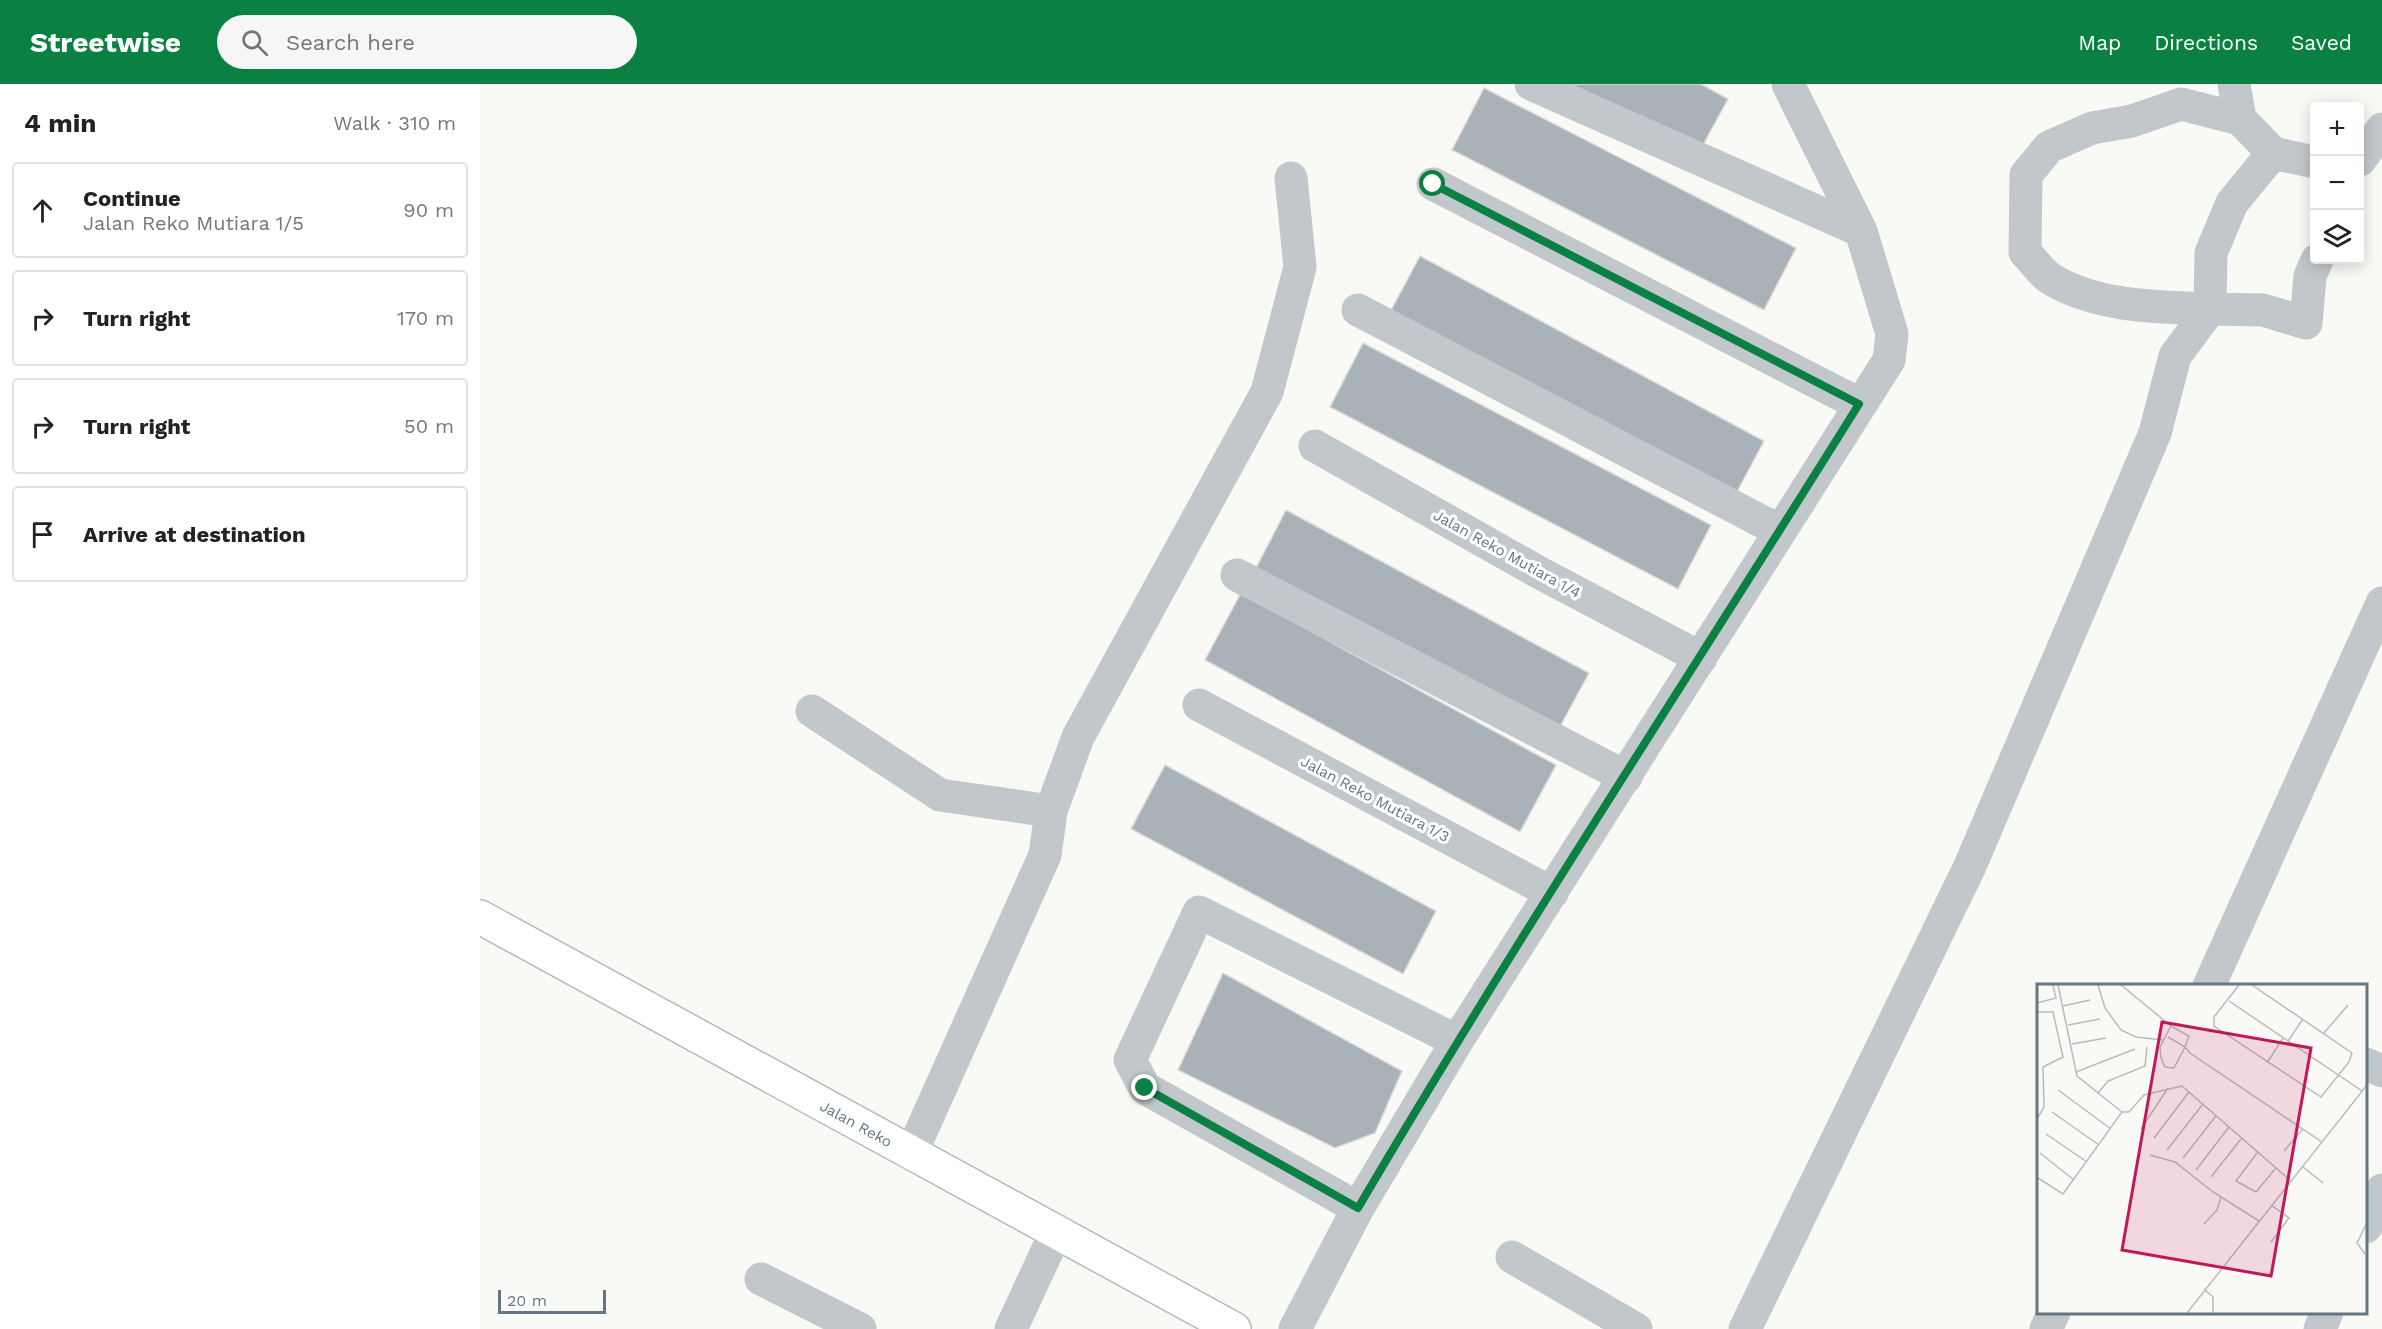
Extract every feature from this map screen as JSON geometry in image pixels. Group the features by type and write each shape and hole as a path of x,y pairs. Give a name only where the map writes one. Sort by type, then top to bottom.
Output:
{"main road":[{"name":"Jalan Reko","path":"480,917 911,1154 1057,1230 1234,1329"}],"street":[{"path":"1531,84 1861,231"},
{"path":"1295,1329 1358,1208 1457,1041 1889,360 1892,334 1861,231 1788,84"},
{"path":"2234,84 2240,119"},
{"path":"2310,161 2273,153 2240,119 2181,104 2132,120 2092,128 2049,147 2026,175 2025,252 2049,278 2091,297 2155,307 2264,310 2306,323 2310,276 2315,264"},
{"path":"2363,156 2382,129"},
{"path":"1745,1329 1970,866 2155,433 2175,356 2210,309 2211,254 2232,203 2273,153"},
{"path":"911,1154 1045,855 1052,811 1078,737 1267,392 1300,267 1291,178"},
{"path":"1433,184 1859,404"},
{"path":"1358,310 1780,531"},
{"name":"Jalan Reko Mutiara 1/4","path":"1315,446 1540,573 1701,658"},
{"path":"1237,574 1626,777"},
{"path":"2210,984 2382,603"},
{"name":"Jalan Reko Mutiara 1/3","path":"1199,705 1552,893"},
{"path":"812,711 940,795 1052,811"},
{"path":"1358,1208 1145,1088 1130,1060 1199,912 1457,1041"},
{"path":"2367,1064 2382,1071"},
{"path":"2367,1225 2382,1190"},
{"path":"1011,1329 1057,1230"},
{"path":"1512,1257 1636,1329"},
{"path":"761,1279 860,1329"},
{"path":"2046,1329 2053,1314"},
{"path":"2320,1329 2326,1314"}],"building":[{"path":"1571,84 1701,84 1728,99 1698,154"},
{"path":"1484,88 1796,248 1764,310 1452,150"},
{"path":"1420,256 1764,441 1732,501 1388,316"},
{"path":"1363,343 1711,525 1678,589 1330,407"},
{"path":"1286,510 1589,673 1556,734 1254,572"},
{"path":"1241,593 1556,765 1520,832 1205,660"},
{"path":"1165,765 1436,911 1403,974 1131,829"},
{"path":"1223,973 1402,1071 1375,1133 1335,1148 1178,1070"}],"route":[{"path":"1145,1088 1358,1208 1457,1041 1701,658 1859,404 1433,184"}]}
